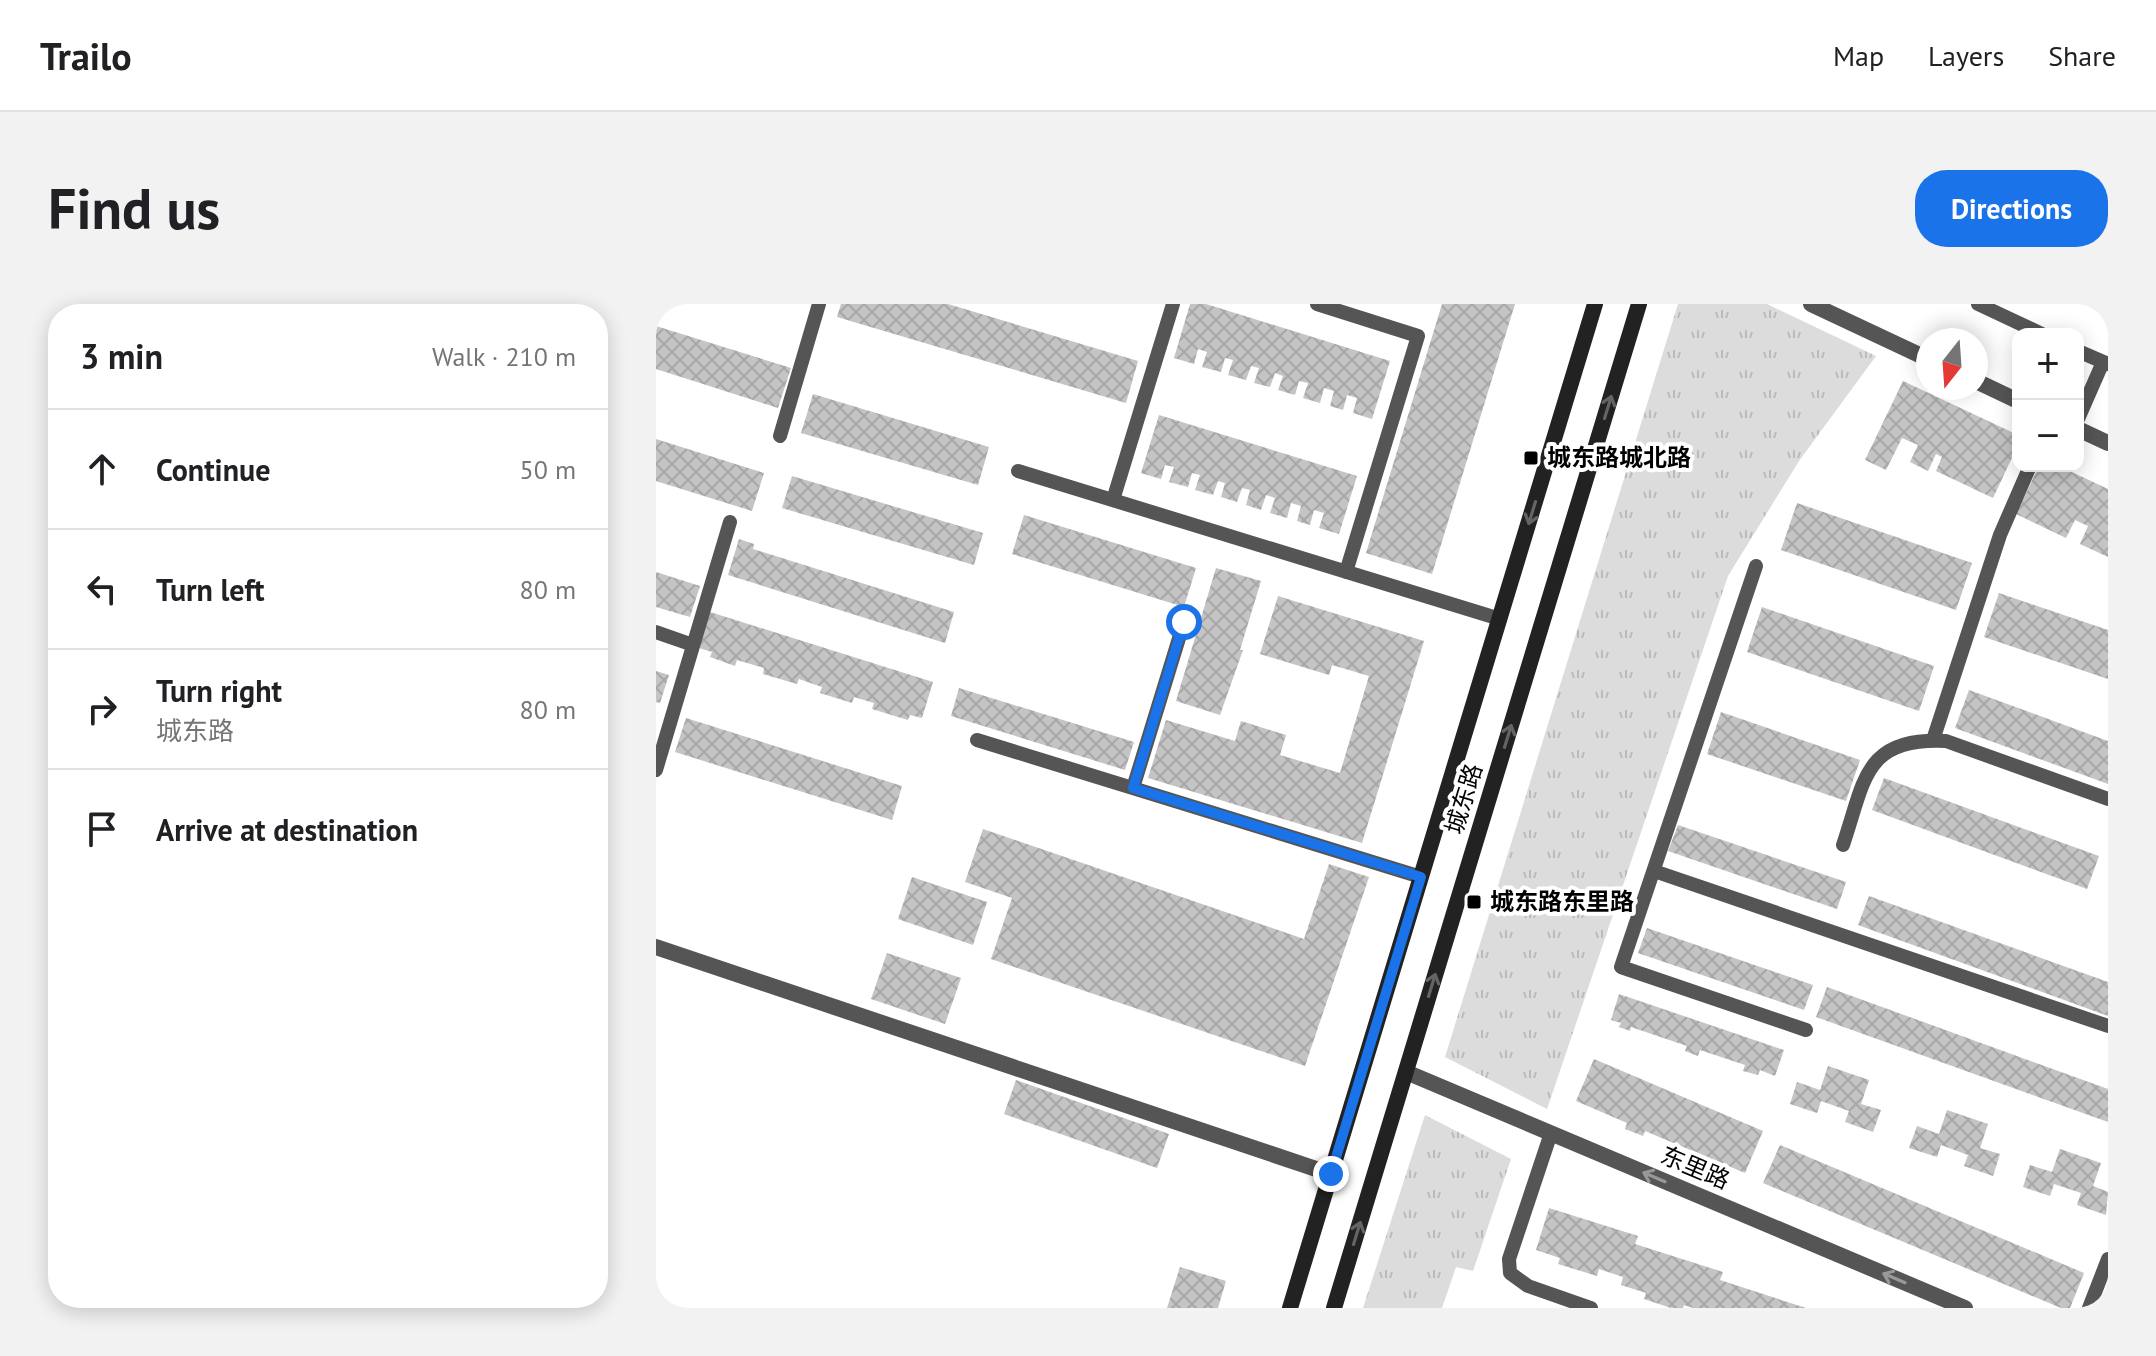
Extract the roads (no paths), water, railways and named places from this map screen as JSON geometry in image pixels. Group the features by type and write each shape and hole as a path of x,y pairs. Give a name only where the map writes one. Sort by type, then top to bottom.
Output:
{"main road":[{"name":"城东路","path":"1290,1308 1595,304"},
{"name":"城东路","path":"1334,1308 1639,304"}],"street":[{"path":"1811,304 1916,353"},
{"path":"1988,387 2016,400"},
{"path":"2084,432 2108,443"},
{"path":"656,947 1331,1174"},
{"name":"东里路","path":"1406,1072 1965,1308"}],"lane":[{"path":"780,436 819,304"},
{"path":"1113,500 1173,304"},
{"path":"1317,304 1418,336 1346,572"},
{"path":"1978,304 2029,328"},
{"path":"2084,354 2106,363 2084,407"},
{"path":"1018,471 1500,619"},
{"path":"1933,740 2000,535 2027,472"},
{"path":"656,770 730,522"},
{"path":"1756,566 1621,967 1806,1030"},
{"path":"1133,788 1184,622"},
{"path":"656,632 693,645"},
{"path":"977,740 1421,877"},
{"path":"1843,845 1869,768 1883,752 1892,748 1933,740 1946,741 2108,799"},
{"path":"1654,871 2108,1026"},
{"path":"1551,1133 1509,1259 1510,1273 1528,1286 1591,1308"},
{"path":"2089,1308 2108,1259"}],"place":[{"name":"城东路城北路","path":"1531,458"},
{"name":"城东路东里路","path":"1474,902"}]}
